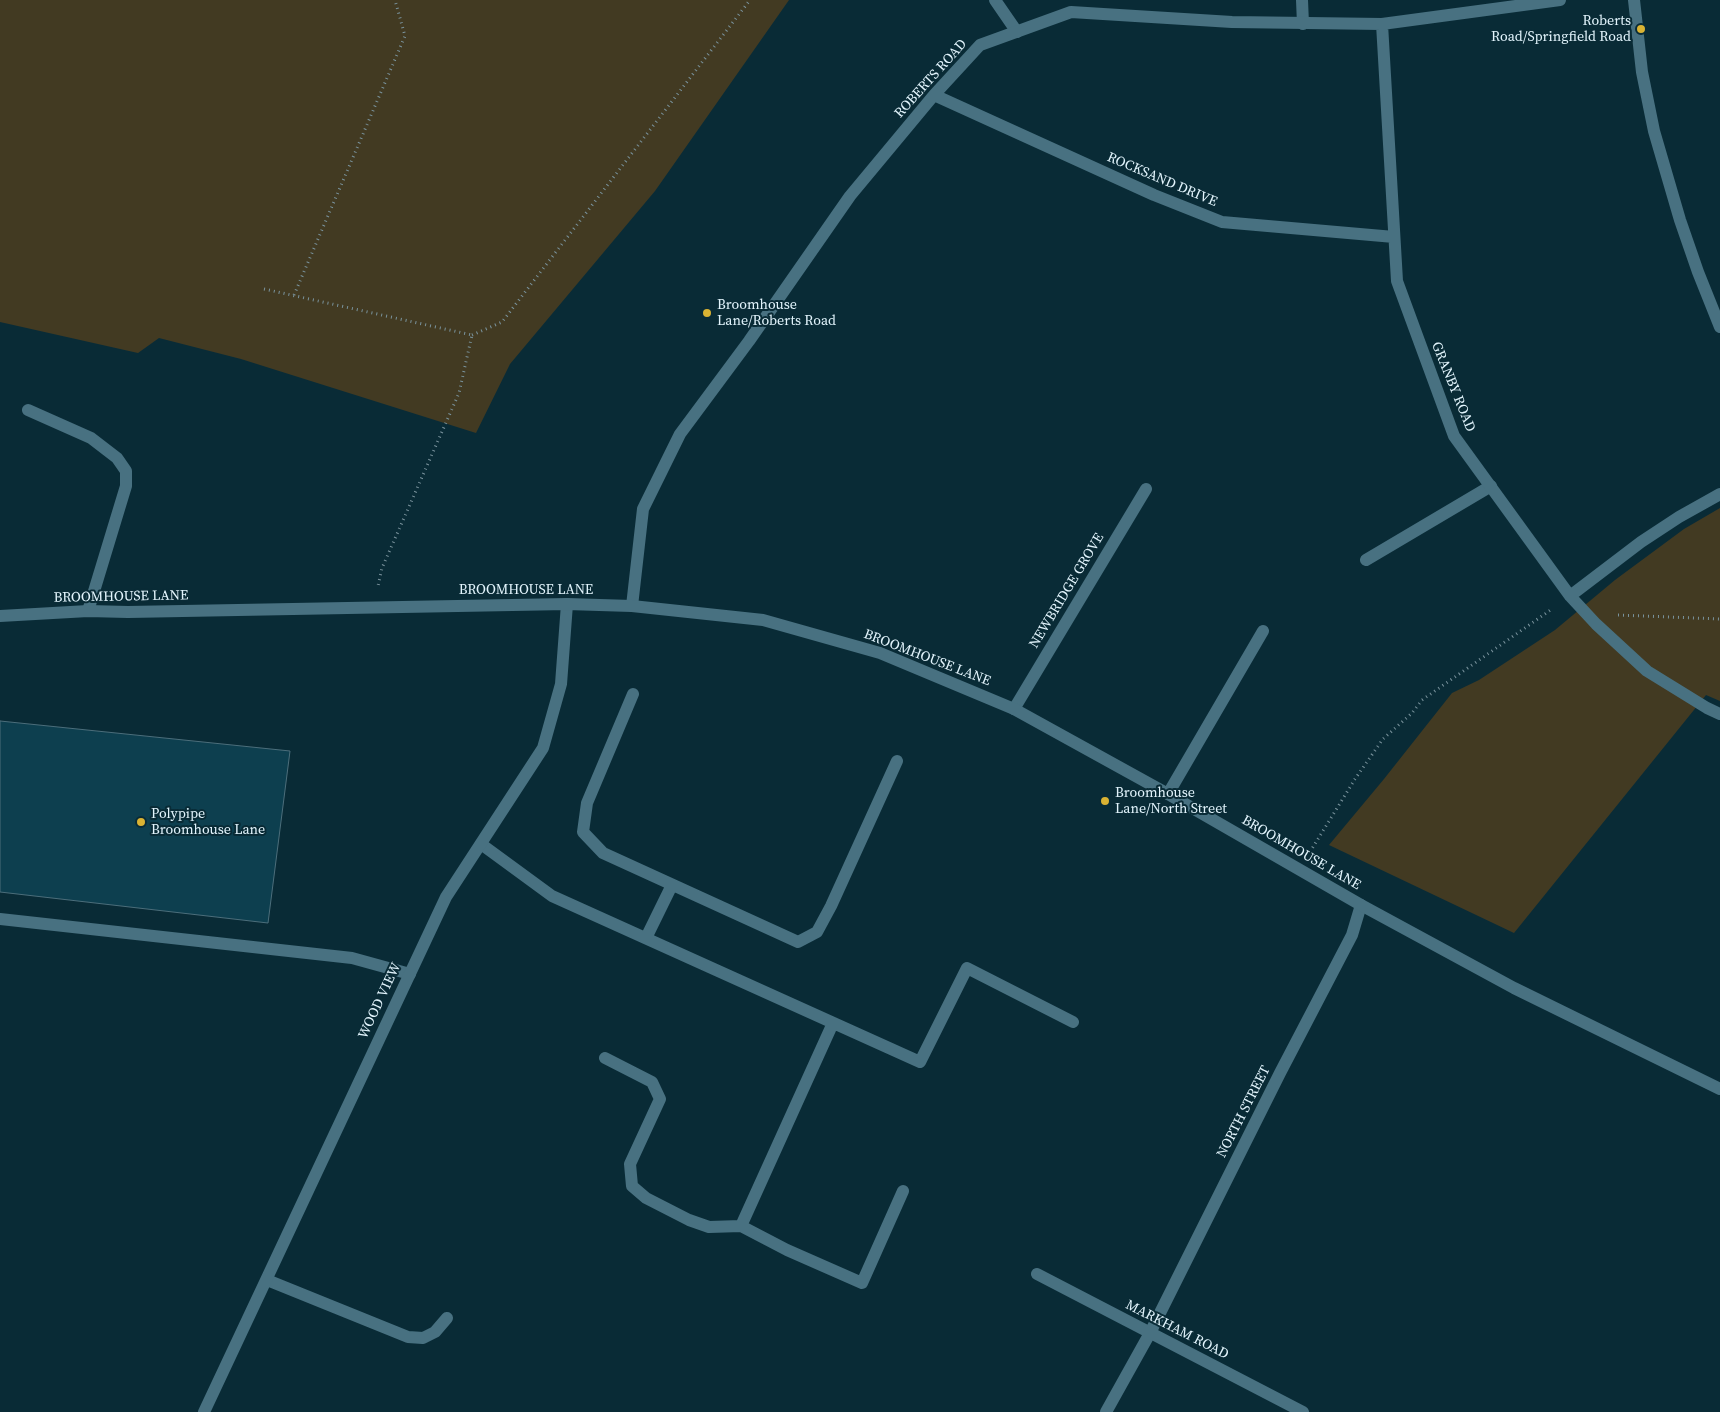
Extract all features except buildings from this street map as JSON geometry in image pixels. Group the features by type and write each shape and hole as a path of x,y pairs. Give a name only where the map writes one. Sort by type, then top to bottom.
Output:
{"street":[{"path":"995,0 1017,32"},
{"path":"1302,0 1303,24"},
{"name":"ROBERTS ROAD","path":"632,606 643,509 680,434 749,341 850,196 934,96 980,46 1071,12 1232,22 1382,24 1560,0"},
{"path":"1634,0 1642,72 1654,131 1680,220 1720,327"},
{"name":"GRANBY ROAD","path":"1382,24 1397,281 1454,436 1570,596 1596,624 1647,670 1707,708 1720,714"},
{"name":"ROCKSAND DRIVE","path":"934,96 1154,195 1222,222 1394,237"},
{"path":"28,410 91,438 117,458 126,471 126,486 88,611"},
{"path":"1366,560 1490,486"},
{"name":"NEWBRIDGE GROVE","path":"1014,709 1146,489"},
{"path":"1570,596 1641,542 1679,517 1720,494"},
{"name":"BROOMHOUSE LANE","path":"0,616 88,611 138,612 374,606 567,604 632,606 763,620 880,653 1014,709 1514,988 1720,1088"},
{"name":"WOOD VIEW","path":"204,1412 446,897 543,748 562,684 567,604"},
{"path":"1168,794 1263,631"},
{"path":"633,694 587,803 583,832 603,853 798,942 817,932 831,906 897,761"},
{"path":"481,844 552,896 920,1062 967,968 1073,1022"},
{"path":"646,938 672,884"},
{"name":"NORTH STREET","path":"1106,1412 1150,1333 1280,1073 1352,935 1361,904"},
{"path":"0,919 352,958 410,974"},
{"path":"741,1226 833,1023"},
{"path":"604,1058 652,1082 660,1099 630,1164 632,1186 646,1198 689,1220 709,1227 741,1226 787,1250 862,1283 903,1191"},
{"name":"MARKHAM ROAD","path":"1037,1274 1303,1412"},
{"path":"267,1280 408,1337 423,1338 435,1332 447,1318"}],"path":[{"path":"294,295 404,36 394,0"},
{"path":"264,289 472,335 502,322 750,0"},
{"path":"374,606 382,568 459,392 472,335"},
{"path":"1300,870 1383,739 1412,713 1422,700 1570,596"},
{"path":"1596,624 1612,614 1720,619"}],"shaded area":[{"path":"0,0 789,0 655,191 510,364 476,433 241,359 159,338 138,353 0,322"},
{"path":"1720,508 1720,701 1706,695 1514,933 1329,845 1452,693 1479,680 1555,630 1615,580 1684,529"}],"place":[{"name":"Roberts Road/Springfield Road","path":"1641,29"},
{"name":"Broomhouse Lane/Roberts Road","path":"707,313"},
{"name":"Broomhouse Lane/North Street","path":"1105,801"},
{"name":"Polypipe Broomhouse Lane","path":"141,822"}]}
